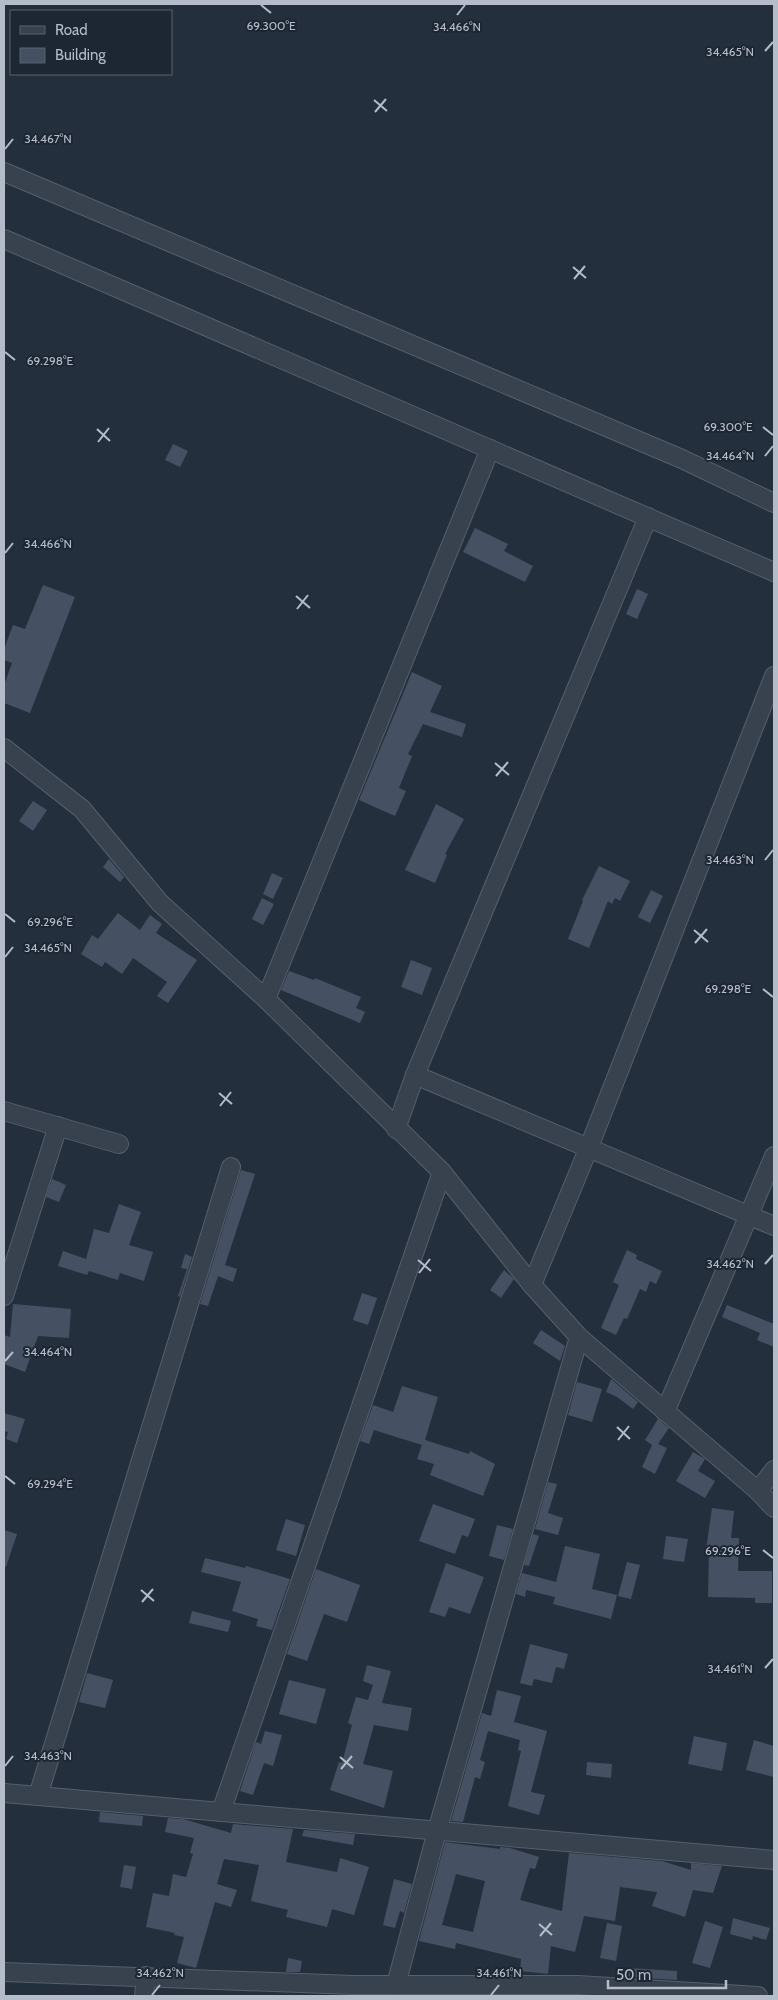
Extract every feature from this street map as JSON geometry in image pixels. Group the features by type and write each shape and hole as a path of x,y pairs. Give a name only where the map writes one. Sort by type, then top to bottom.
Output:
{"street":[{"path":"4,172 682,460 774,503"},
{"path":"4,239 774,572"},
{"path":"266,1000 490,449"},
{"path":"396,1129 415,1075 648,517"},
{"path":"532,1286 589,1147 774,676"},
{"path":"4,748 82,809 160,903 266,1000 442,1172 532,1286 579,1338 758,1491 774,1508"},
{"path":"415,1075 774,1226"},
{"path":"4,1111 119,1144"},
{"path":"4,1296 58,1126"},
{"path":"665,1412 774,1156"},
{"path":"38,1796 231,1168"},
{"path":"221,1812 442,1172"},
{"path":"396,1985 436,1831 579,1338"},
{"path":"758,1491 774,1470"},
{"path":"4,1793 774,1860"},
{"path":"4,1972 146,1976 352,1991 396,1985 758,1996"},
{"path":"144,1996 146,1976"}],"building":[{"path":"173,444 188,451 180,467 165,460"},
{"path":"475,528 508,544 504,551 533,566 525,582 463,552"},
{"path":"43,585 75,597 30,713 4,703 4,685 12,663 4,660 4,649 13,625 25,629"},
{"path":"637,589 648,594 637,619 626,614"},
{"path":"412,672 442,686 430,712 466,724 462,737 423,724 408,754 412,756 399,788 406,791 395,816 359,800"},
{"path":"33,801 47,810 33,831 19,821"},
{"path":"436,804 464,819 445,854 447,855 435,883 405,870"},
{"path":"109,859 124,877 120,882 103,867"},
{"path":"599,866 630,881 620,901 615,898 612,904 608,901 589,948 568,939 582,900"},
{"path":"272,873 283,878 273,899 263,894"},
{"path":"651,890 663,896 650,923 638,917"},
{"path":"262,898 274,904 263,925 252,919"},
{"path":"118,913 140,930 150,915 162,924 156,933 197,960 168,1003 157,996 167,982 133,958 122,974 105,962 102,967 81,954 92,935 98,939"},
{"path":"411,960 432,968 422,995 401,987"},
{"path":"289,971 314,980 315,978 361,997 356,1008 365,1012 360,1023 281,990"},
{"path":"241,1170 255,1174 225,1265 237,1269 233,1282 218,1276 208,1306 200,1304"},
{"path":"52,1179 66,1185 59,1202 46,1197"},
{"path":"119,1204 141,1212 129,1245 153,1252 144,1281 120,1273 118,1280 89,1271 87,1275 58,1266 63,1251 86,1259 94,1229 109,1233"},
{"path":"627,1250 637,1255 636,1259 662,1271 656,1284 650,1281 646,1292 640,1289 627,1319 624,1318 616,1335 601,1328 619,1285 613,1282"},
{"path":"185,1254 192,1257 180,1297 178,1296 187,1269 181,1268"},
{"path":"504,1270 514,1279 501,1298 490,1290"},
{"path":"362,1293 377,1298 368,1325 353,1320"},
{"path":"13,1304 71,1309 69,1338 38,1336 25,1372 4,1364 4,1335 10,1337"},
{"path":"727,1305 774,1324 774,1347 757,1340 760,1333 722,1317"},
{"path":"541,1330 565,1346 560,1361 533,1343"},
{"path":"611,1379 638,1402 633,1409 617,1397 606,1392"},
{"path":"577,1382 602,1389 592,1422 568,1415"},
{"path":"402,1386 438,1397 425,1440 469,1454 470,1451 495,1464 483,1496 430,1475 434,1464 417,1459 422,1445 374,1430 369,1444 360,1441 373,1405 393,1412"},
{"path":"4,1413 25,1419 17,1443 6,1439 8,1432 4,1431"},
{"path":"658,1419 669,1428 658,1444 667,1448 655,1474 642,1467 652,1445 645,1440"},
{"path":"693,1452 705,1459 698,1471 715,1481 705,1498 676,1481"},
{"path":"548,1482 557,1484 548,1513 563,1518 558,1535 535,1529"},
{"path":"433,1504 475,1519 468,1537 462,1535 455,1554 419,1541"},
{"path":"712,1508 734,1511 731,1538 739,1538 738,1571 772,1571 772,1603 755,1603 755,1598 708,1597 709,1551 706,1550"},
{"path":"286,1519 305,1525 296,1556 276,1550"},
{"path":"497,1525 513,1529 504,1560 489,1556"},
{"path":"4,1530 17,1534 6,1567 4,1567"},
{"path":"533,1534 539,1536 529,1566 524,1565"},
{"path":"666,1536 688,1539 684,1562 663,1559"},
{"path":"565,1546 600,1554 592,1589 617,1595 611,1619 553,1604 555,1597 526,1590 525,1597 516,1594 522,1573 556,1582"},
{"path":"205,1558 245,1568 246,1566 290,1579 272,1630 256,1626 258,1619 232,1611 241,1582 201,1572"},
{"path":"627,1562 640,1565 631,1599 618,1596"},
{"path":"446,1563 484,1577 470,1614 449,1607 445,1617 429,1612"},
{"path":"316,1569 360,1585 347,1622 324,1614 307,1661 287,1654"},
{"path":"192,1611 231,1621 228,1632 189,1623"},
{"path":"530,1644 568,1654 564,1669 556,1667 552,1683 534,1679 532,1686 520,1683"},
{"path":"367,1665 391,1671 382,1703 412,1708 408,1731 374,1725 363,1764 393,1771 384,1808 330,1790 339,1762 342,1763 352,1725 348,1723 356,1697 368,1700 373,1685 363,1681"},
{"path":"87,1673 113,1680 105,1708 79,1702"},
{"path":"289,1680 326,1689 316,1724 279,1714"},
{"path":"497,1690 521,1696 514,1722 547,1731 531,1792 545,1795 539,1815 508,1806 521,1751 518,1750 520,1740 488,1731 480,1760 485,1762 480,1779 475,1777 463,1822 451,1821 482,1713 491,1716"},
{"path":"265,1731 282,1735 273,1766 264,1763 253,1795 240,1791 256,1742 261,1744"},
{"path":"694,1736 727,1743 722,1771 688,1764"},
{"path":"754,1740 774,1746 774,1777 746,1770"},
{"path":"587,1762 612,1764 611,1778 586,1775"},
{"path":"100,1812 143,1816 142,1826 99,1822"},
{"path":"168,1818 183,1819 231,1833 233,1824 293,1829 286,1862 337,1872 340,1858 369,1867 354,1915 332,1909 327,1927 286,1917 288,1910 251,1901 259,1865 224,1859 217,1884 237,1890 231,1907 215,1902 196,1968 177,1963 184,1937 174,1935 175,1933 146,1927 153,1893 169,1896 173,1874 186,1877 193,1854 190,1853 194,1838 165,1832"},
{"path":"304,1830 355,1834 353,1845 302,1836"},
{"path":"445,1842 500,1849 500,1847 510,1848 539,1857 535,1869 530,1868 520,1900 562,1911 569,1853 662,1861 691,1870 691,1863 722,1866 713,1893 693,1890 685,1917 652,1906 657,1892 620,1887 615,1921 584,1916 575,1952 551,1946 548,1974 520,1971 521,1959 456,1943 455,1949 419,1941","holes":["456,1874 485,1881 473,1932 442,1925"]},
{"path":"124,1865 136,1867 132,1889 120,1887"},
{"path":"394,1879 412,1884 404,1913 400,1911 395,1928 383,1925"},
{"path":"733,1918 770,1928 766,1940 753,1936 752,1940 730,1934"},
{"path":"705,1921 723,1927 710,1968 692,1963"},
{"path":"607,1923 622,1926 616,1961 600,1958"},
{"path":"288,1958 302,1961 300,1972 286,1972"},
{"path":"629,1968 677,1971 677,1980 628,1977"}]}
